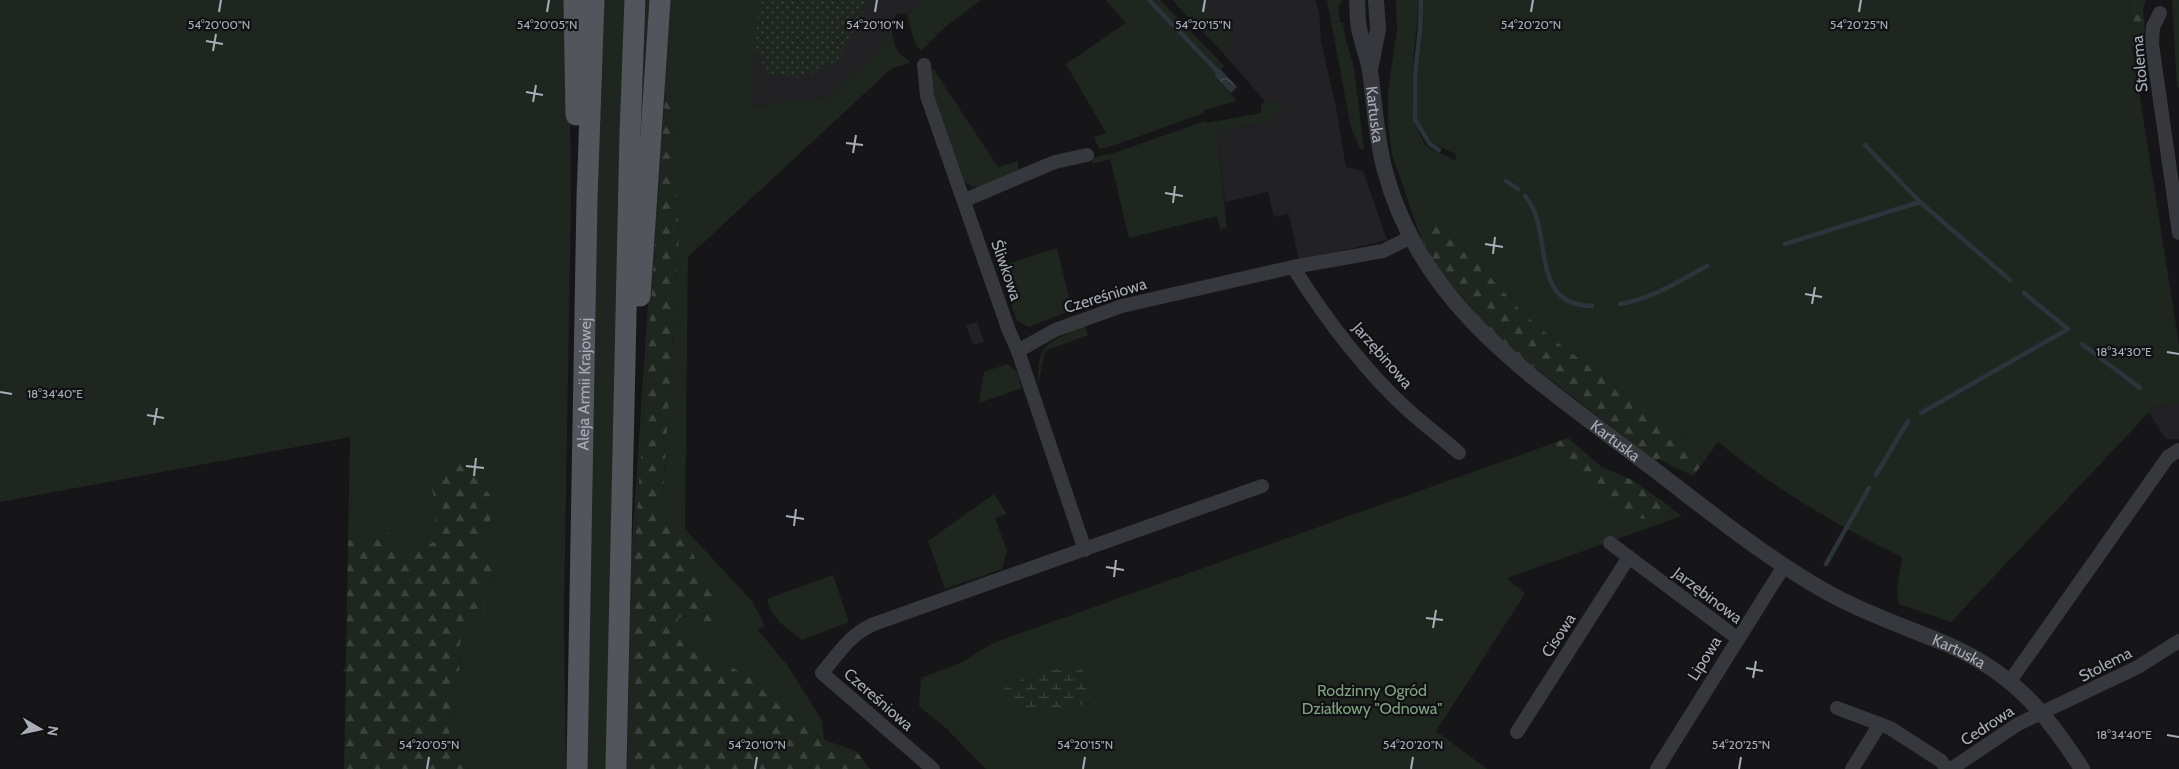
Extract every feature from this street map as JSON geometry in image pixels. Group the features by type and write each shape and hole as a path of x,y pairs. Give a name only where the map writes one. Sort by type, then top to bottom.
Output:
{"main road":[{"path":"574,0 577,176 587,198"},
{"name":"Aleja Armii Krajowej","path":"577,769 587,198 594,0"},
{"path":"616,769 630,134 635,0"},
{"path":"626,363 637,342 660,0"}],"street":[{"name":"Kartuska","path":"1357,0 1359,30 1370,70 1374,112 1384,164 1393,194 1411,237 1426,265 1445,292 1489,340 1610,436 1784,566 1839,599 1970,655 2010,681 2043,713 2082,769"},
{"name":"Kartuska","path":"1370,70 1378,28 1376,0"},
{"name":"Stolema","path":"2160,12 2153,27 2152,44 2179,233"},
{"name":"Śliwkowa","path":"924,65 927,96 965,200 1009,331 1018,351"},
{"path":"965,200 1055,162 1087,155"},
{"name":"Czereśniowa","path":"1018,351 1055,330 1122,306 1293,267 1382,251 1411,237"},
{"name":"Jarzębinowa","path":"1293,267 1342,336 1373,374 1410,411 1459,453"},
{"path":"1018,351 1085,550"},
{"path":"2010,681 2168,457 2179,450"},
{"name":"Czereśniowa","path":"933,769 822,673 849,639 862,629 1262,486"},
{"name":"Jarzębinowa","path":"1610,543 1737,638"},
{"name":"Cisowa","path":"1517,732 1629,557"},
{"name":"Lipowa","path":"1657,769 1737,638 1784,566"},
{"name":"Stolema","path":"2043,713 2138,667 2179,641"},
{"path":"1837,708 1890,728 1941,761 1947,769"},
{"name":"Cedrowa","path":"1951,769 2018,724 2043,713"},
{"path":"1852,769 1880,724"}],"shaded area":[{"path":"759,0 923,0 911,13 896,14 881,50 829,97 750,107"},
{"path":"1199,0 1315,0 1319,11 1321,41 1336,108 1346,167 1363,171 1387,240 1299,261 1289,214 1274,217 1268,192 1225,202 1217,131 1264,123 1286,104 1265,101 1223,53 1233,44"},
{"path":"977,322 984,342 973,345 966,325"},
{"path":"2179,404 2179,439 2166,439 2149,413 2154,407"}],"green space":[{"path":"0,0 569,0 571,202 564,613 566,769 468,769 449,748 451,700 459,678 460,642 480,620 481,596 493,575 483,543 496,503 485,491 429,476 435,500 435,541 418,551 401,549 385,529 348,540 350,437 0,502"},
{"path":"603,0 627,0 607,769 585,769 597,121"},
{"path":"646,0 650,0 642,125 640,128"},
{"path":"668,0 759,0 751,107 829,97 881,50 891,27 894,42 900,54 909,60 910,63 892,68 688,257 685,529 662,511 679,236 676,159 670,96 665,96 631,603 631,769 627,769 631,560"},
{"path":"759,0 869,0 838,60 817,71 796,78 768,74 755,48"},
{"path":"923,0 981,0 945,27 921,51 913,38 907,13 911,13"},
{"path":"1106,0 1160,0 1224,66 1214,75 1237,101 1204,110 1204,113 1099,149 1094,137 1106,133 1066,64 1126,23"},
{"path":"1172,0 1199,0 1223,24 1233,44 1223,53"},
{"path":"1327,0 1341,0 1342,3 1338,4 1340,22 1343,23 1354,68 1364,150 1360,148 1351,128"},
{"path":"1396,0 1419,0 1412,77 1413,122 1426,146 1456,161 1455,154 1432,143 1417,120 1417,77 1421,42 1422,0 2129,0 2132,47 2179,344 2179,404 2154,407 1951,622 1899,604 1897,587 1902,557 1807,505 1761,475 1718,442 1703,463 1694,448 1673,428 1554,340 1521,311 1439,221 1419,233 1392,154 1388,121 1388,91 1397,31"},
{"path":"2129,0 2146,0 2143,8 2146,46 2132,47"},
{"path":"2172,0 2179,0 2179,88 2177,87"},
{"path":"929,70 934,70 998,167 1018,161 1018,169 1014,175 985,186 973,187 962,180 929,79"},
{"path":"665,96 670,96 676,159 679,236 662,511 685,529 704,585 717,597 718,617 708,627 692,616 679,617 674,632 686,647 713,657 749,677 785,711 824,740 856,751 870,769 631,769 631,603"},
{"path":"1265,101 1287,104 1270,121 1217,131 1227,228 1220,229 1217,216 1129,238 1110,159 1093,164 1091,158 1114,153 1205,121 1206,123 1261,113 1261,105"},
{"path":"1439,221 1521,311 1554,340 1673,428 1694,448 1703,463 1693,476 1659,459 1656,461 1516,353 1487,326 1439,271 1419,233"},
{"path":"1057,248 1072,310 1029,327 1017,321 998,267"},
{"path":"1085,326 1088,335 1045,351 1038,384 1039,361 1046,347 1059,337"},
{"path":"1007,364 1017,372 1022,388 979,403 984,372"},
{"path":"1568,438 1602,467 1632,480 1672,508 1667,512 1647,519 1636,517 1623,510 1596,489 1551,444"},
{"name":"Rodzinny Ogród Działkowy \"Odnowa\"","path":"1551,444 1588,482 1667,513 1672,509 1682,516 1507,578 1525,594 1436,731 1487,769 986,769 948,730 919,706 921,678 962,662 993,643"},
{"path":"464,462 496,503 483,543 493,575 481,596 480,620 460,642 459,678 451,700 449,748 468,769 344,769 346,672 342,673 346,666 348,540 385,529 402,549 418,551 435,541 435,500 428,476"},
{"path":"994,494 1007,514 995,518 1007,551 1002,569 945,589 928,541"},
{"path":"685,529 752,601 765,626 758,630 787,665 822,720 824,740 713,657 686,647 673,632 678,617 692,616 717,597 704,585"},
{"path":"833,575 849,622 802,640 776,618 767,599"},
{"path":"1077,665 1088,683 1090,693 1089,704 1046,709 1019,707 1000,691 1018,681 1037,674"}],"water":[{"path":"1220,69 1237,87 1231,93 1214,75"}],"waterway":[{"path":"1149,0 1221,75"},
{"path":"1421,0 1415,76 1415,120 1430,144 1439,150"},
{"path":"1865,145 1920,202 2010,280"},
{"path":"1506,181 1518,189"},
{"path":"1525,196 1534,210 1550,280 1558,293 1572,302 1592,306"},
{"path":"1785,244 1920,202"},
{"path":"1620,304 1654,294 1707,266"},
{"path":"1921,413 2068,329 2024,293"},
{"path":"2082,344 2140,388"},
{"path":"1876,475 1908,421"},
{"path":"1826,564 1869,488"}]}
